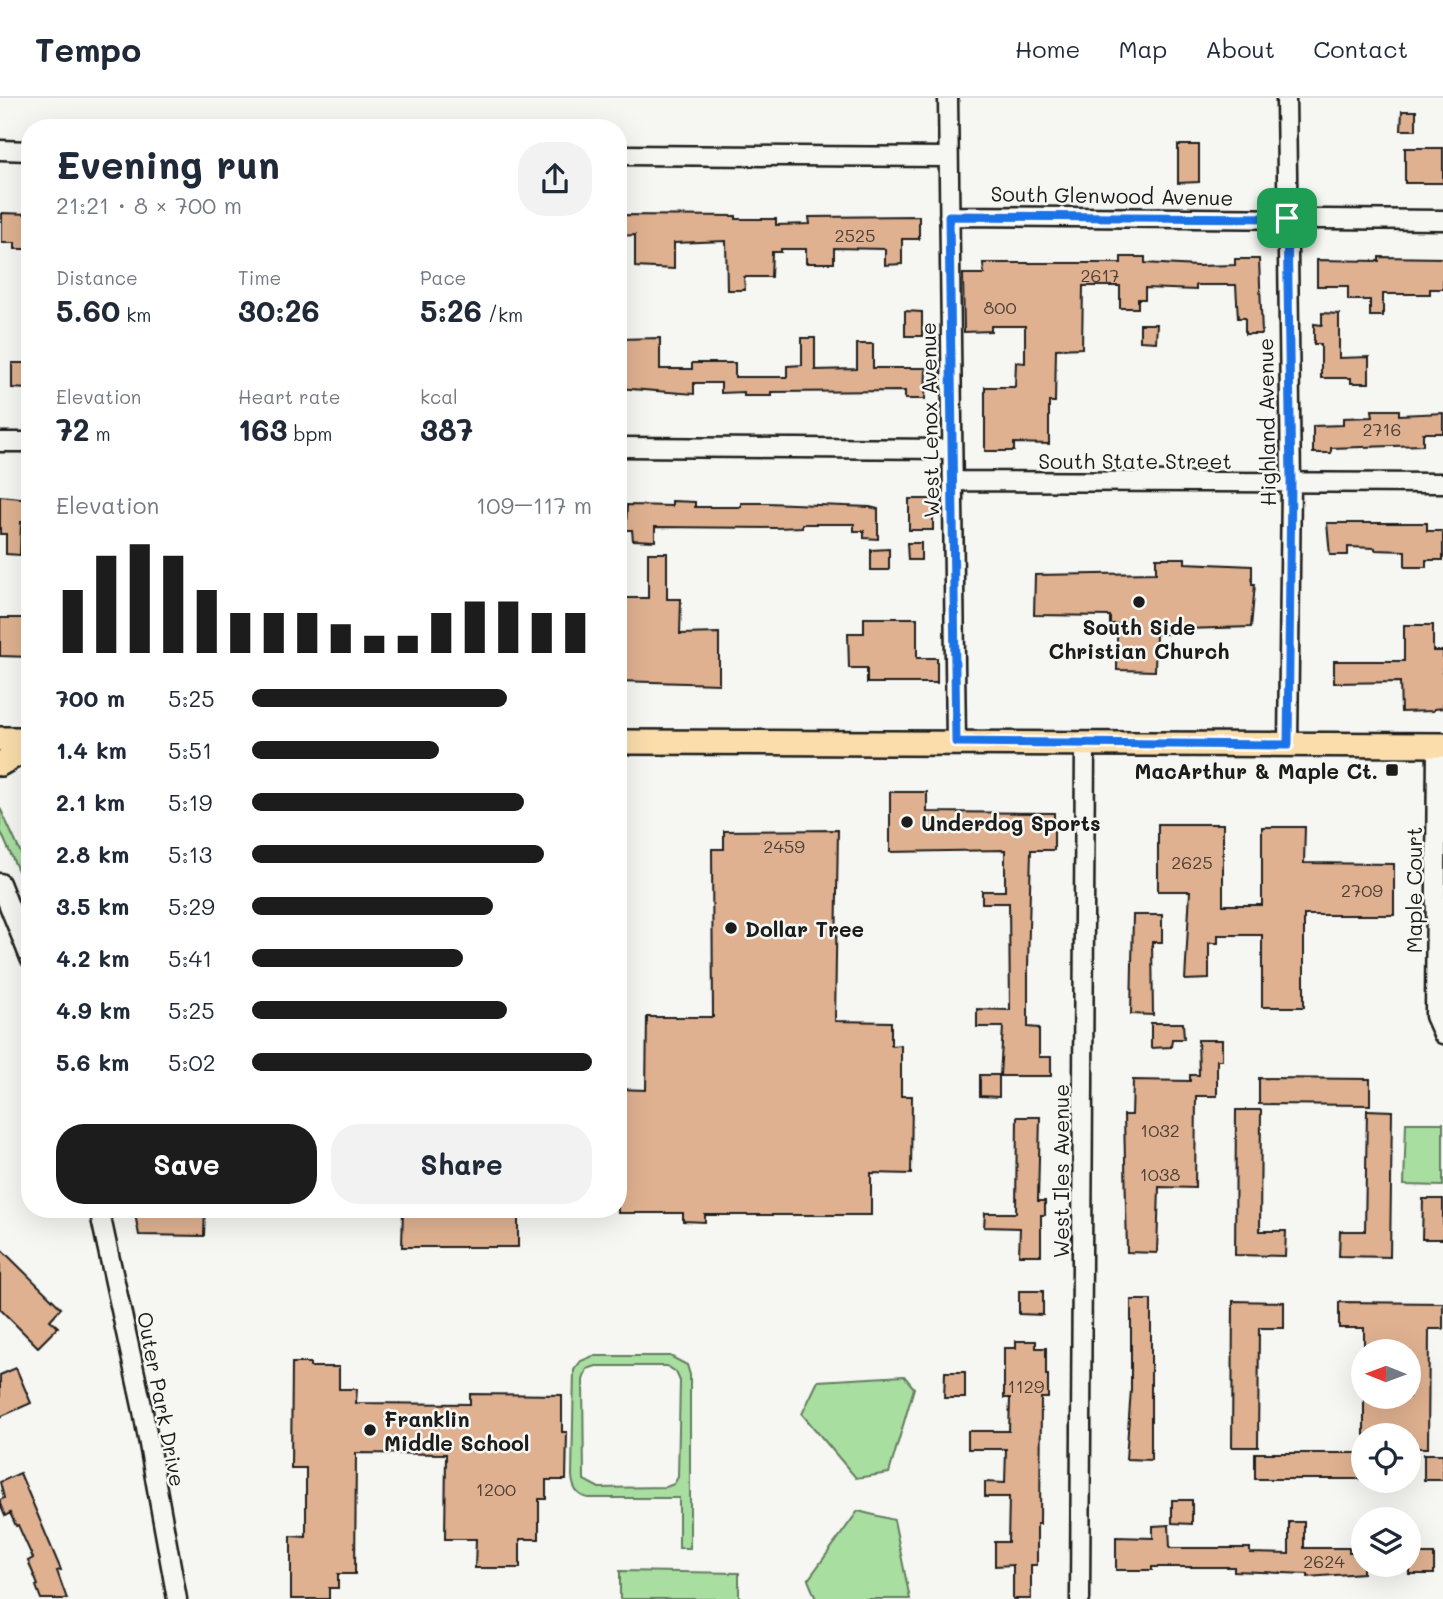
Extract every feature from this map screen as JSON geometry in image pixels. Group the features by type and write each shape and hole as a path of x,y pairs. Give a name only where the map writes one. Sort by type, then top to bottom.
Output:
{"main road":[{"path":"0,739 21,739"},
{"path":"627,742 1440,744"},
{"path":"0,764 21,752"}],"street":[{"name":"West Lenox Avenue","path":"948,98 956,742"},
{"name":"Highland Avenue","path":"1286,98 1291,483 1288,745"},
{"path":"0,150 21,151"},
{"path":"627,155 947,157"},
{"name":"South Glenwood Avenue","path":"949,216 1443,220"},
{"path":"0,442 21,442"},
{"path":"627,447 953,449"},
{"name":"South State Street","path":"953,481 1443,483"},
{"name":"West Iles Avenue","path":"1080,1599 1085,743"},
{"name":"Maple Court","path":"1440,744 1435,1016 1443,1034"},
{"path":"0,883 21,936"},
{"name":"Outer Park Drive","path":"101,1218 140,1396 177,1599"}],"green space":[{"path":"0,808 21,854 21,878 0,830"},
{"path":"1406,1123 1443,1123 1443,1186 1404,1185"},
{"path":"593,1356 670,1356 687,1365 690,1375 690,1548 679,1548 679,1498 588,1498 576,1490 572,1476 574,1370 581,1361","holes":["596,1366 667,1366 676,1372 680,1381 678,1477 674,1484 666,1487 599,1488 584,1480 583,1380 587,1369"]},
{"path":"904,1376 914,1388 889,1473 856,1478 802,1414 818,1381"},
{"path":"858,1511 894,1520 910,1599 816,1599 808,1580"},
{"path":"620,1571 739,1573 739,1599 620,1599"}],"building":[{"path":"1402,111 1416,111 1416,130 1401,130"},
{"path":"1178,145 1199,145 1199,182 1178,183"},
{"path":"1405,148 1443,148 1443,183 1405,183"},
{"path":"2,213 21,214 21,249 15,249 15,243 2,243"},
{"path":"627,215 736,216 736,219 776,219 776,225 810,224 809,217 919,216 919,239 902,239 902,264 885,265 885,249 834,248 834,263 806,263 806,249 781,249 781,252 772,252 771,277 744,277 745,290 727,290 726,241 674,243 674,269 635,267 635,235 627,235"},
{"path":"1121,257 1145,257 1145,263 1197,266 1235,265 1235,259 1259,259 1262,334 1245,334 1245,318 1238,318 1236,285 1196,285 1196,290 1145,288 1145,299 1138,299 1138,308 1120,308 1120,286 1083,286 1082,348 1056,349 1055,402 1049,402 1049,444 1014,443 1014,451 985,451 985,387 1015,387 1016,362 1025,363 1025,326 991,326 991,331 964,332 963,274 984,274 983,263 1121,263"},
{"path":"1379,257 1443,258 1443,289 1430,289 1430,294 1383,294 1383,316 1370,316 1370,300 1348,300 1348,286 1317,286 1317,260 1379,261"},
{"path":"905,311 922,312 922,336 905,336"},
{"path":"1322,313 1339,314 1339,358 1369,357 1369,383 1351,383 1351,378 1321,378 1321,344 1314,344 1314,324 1322,325"},
{"path":"1140,324 1157,324 1156,342 1140,341"},
{"path":"660,338 660,369 692,369 692,363 735,363 735,377 787,377 787,366 802,365 802,338 815,338 815,370 857,369 857,344 873,344 873,368 926,368 925,399 905,399 905,391 771,392 771,396 744,396 744,392 721,393 721,383 694,383 694,394 627,389 627,339"},
{"path":"12,363 21,363 21,389 12,388"},
{"path":"1372,410 1399,410 1399,415 1443,413 1443,433 1423,433 1423,445 1331,448 1331,453 1313,453 1313,426 1343,425 1343,418 1373,417"},
{"path":"0,496 21,498 20,555 6,554 6,534 0,534"},
{"path":"909,499 933,499 933,530 909,530"},
{"path":"672,501 695,502 695,507 741,507 741,503 767,503 870,507 878,509 878,539 864,538 864,531 854,531 854,524 802,524 802,527 776,528 655,527 655,541 633,540 632,530 627,530 627,505 672,506"},
{"path":"1327,523 1427,523 1427,531 1443,531 1443,560 1426,560 1426,567 1405,567 1405,551 1375,548 1348,547 1348,555 1330,555"},
{"path":"907,543 921,543 921,560 908,560"},
{"path":"889,549 889,570 871,570 871,550"},
{"path":"648,553 667,553 667,599 681,599 680,634 719,633 719,684 627,681 627,598 648,598"},
{"path":"1156,558 1185,558 1185,563 1252,566 1252,584 1255,584 1251,627 1185,629 1185,634 1156,634 1155,671 1117,670 1117,624 1110,624 1110,616 1034,615 1035,575 1156,573"},
{"path":"0,618 21,618 21,657 0,656"},
{"path":"864,618 917,618 917,658 937,658 937,683 867,683 867,668 849,668 848,633 864,633"},
{"path":"1404,625 1433,625 1433,651 1443,651 1443,708 1401,712 1400,682 1334,683 1334,661 1404,661"},
{"path":"890,792 927,792 927,812 1054,813 1054,850 1031,850 1028,967 1028,1027 1039,1028 1039,1057 1051,1057 1051,1076 1000,1076 1003,1027 977,1027 977,1009 1010,1010 1009,903 982,903 982,891 1005,891 1005,850 890,852"},
{"path":"1158,824 1223,824 1223,905 1262,905 1262,827 1305,827 1304,863 1394,864 1394,915 1304,915 1304,1007 1262,1007 1262,935 1218,935 1218,943 1209,943 1209,979 1185,980 1190,891 1158,891"},
{"path":"838,830 835,1021 891,1022 891,1046 901,1045 901,1096 912,1096 911,1174 871,1173 871,1215 705,1215 705,1222 683,1221 683,1213 627,1213 627,1089 646,1090 647,1017 713,1017 712,849 724,849 724,831"},
{"path":"1133,915 1162,915 1162,942 1152,942 1153,1015 1131,1014"},
{"path":"1151,1023 1183,1023 1184,1039 1172,1039 1171,1047 1151,1048"},
{"path":"1198,1040 1222,1040 1222,1060 1217,1060 1217,1096 1196,1096 1195,1188 1159,1187 1157,1253 1127,1252 1124,1115 1132,1115 1133,1080 1190,1081 1190,1075 1199,1075"},
{"path":"980,1075 999,1075 999,1097 980,1096"},
{"path":"1259,1078 1370,1079 1370,1105 1259,1104"},
{"path":"1236,1110 1261,1110 1260,1231 1286,1231 1285,1256 1235,1255"},
{"path":"1367,1110 1392,1111 1390,1257 1339,1256 1340,1231 1365,1231"},
{"path":"1017,1117 1040,1117 1038,1201 1045,1201 1045,1215 1041,1215 1041,1255 1019,1255 1020,1228 984,1227 985,1213 1016,1213"},
{"path":"1423,1199 1443,1199 1443,1239 1422,1239"},
{"path":"136,1218 205,1218 204,1236 139,1235"},
{"path":"403,1218 518,1218 518,1247 402,1247"},
{"path":"0,1248 61,1308 50,1320 58,1327 38,1347 0,1309"},
{"path":"1019,1291 1043,1291 1043,1315 1019,1314"},
{"path":"1131,1300 1151,1300 1151,1460 1126,1459 1131,1389"},
{"path":"1233,1301 1284,1302 1284,1328 1259,1328 1258,1447 1232,1447"},
{"path":"1339,1302 1443,1303 1443,1329 1429,1329 1428,1448 1421,1448 1421,1423 1364,1423 1364,1409 1421,1409 1421,1339 1364,1339 1364,1328 1339,1328"},
{"path":"1016,1341 1036,1341 1036,1348 1046,1348 1048,1375 1048,1398 1041,1398 1040,1524 1037,1524 1037,1565 1031,1565 1031,1599 1013,1599 1013,1565 995,1566 995,1542 1008,1542 1009,1497 985,1497 985,1482 1005,1483 1006,1449 968,1449 968,1431 1009,1431 1010,1398 1004,1398 1004,1348 1016,1348"},
{"path":"292,1363 310,1363 310,1367 339,1367 339,1389 357,1389 356,1403 470,1404 470,1394 562,1395 562,1432 567,1432 566,1480 546,1480 546,1499 539,1499 539,1539 520,1539 520,1568 475,1568 476,1539 445,1539 446,1454 356,1453 355,1574 338,1574 338,1588 329,1588 329,1599 291,1599 291,1536 306,1537 306,1468 291,1468"},
{"path":"16,1368 31,1403 0,1417 0,1375"},
{"path":"945,1372 965,1372 965,1398 944,1398"},
{"path":"1255,1453 1351,1453 1351,1479 1255,1479"},
{"path":"1424,1454 1443,1454 1443,1480 1424,1480"},
{"path":"20,1473 61,1570 57,1571 67,1599 41,1599 28,1561 33,1558 18,1525 16,1526 10,1513 5,1516 0,1504 0,1500 4,1498 0,1482"},
{"path":"1172,1500 1192,1500 1192,1524 1172,1523"},
{"path":"1289,1522 1304,1522 1304,1548 1349,1548 1351,1574 1308,1577 1308,1574 1234,1571 1234,1567 1116,1570 1116,1537 1153,1538 1153,1526 1169,1525 1170,1548 1250,1548 1250,1553 1289,1554"},
{"path":"1421,1554 1434,1554 1434,1574 1421,1574"}],"place":[{"name":"South Side Christian Church","path":"1139,602"},
{"name":"MacArthur & Maple Ct.","path":"1392,770"},
{"name":"Underdog Sports","path":"907,822"},
{"name":"Dollar Tree","path":"731,928"},
{"name":"Franklin Middle School","path":"370,1430"}],"route":[{"path":"949,216 1266,220 1287,218 1291,483 1288,745 956,742 949,216"}]}
